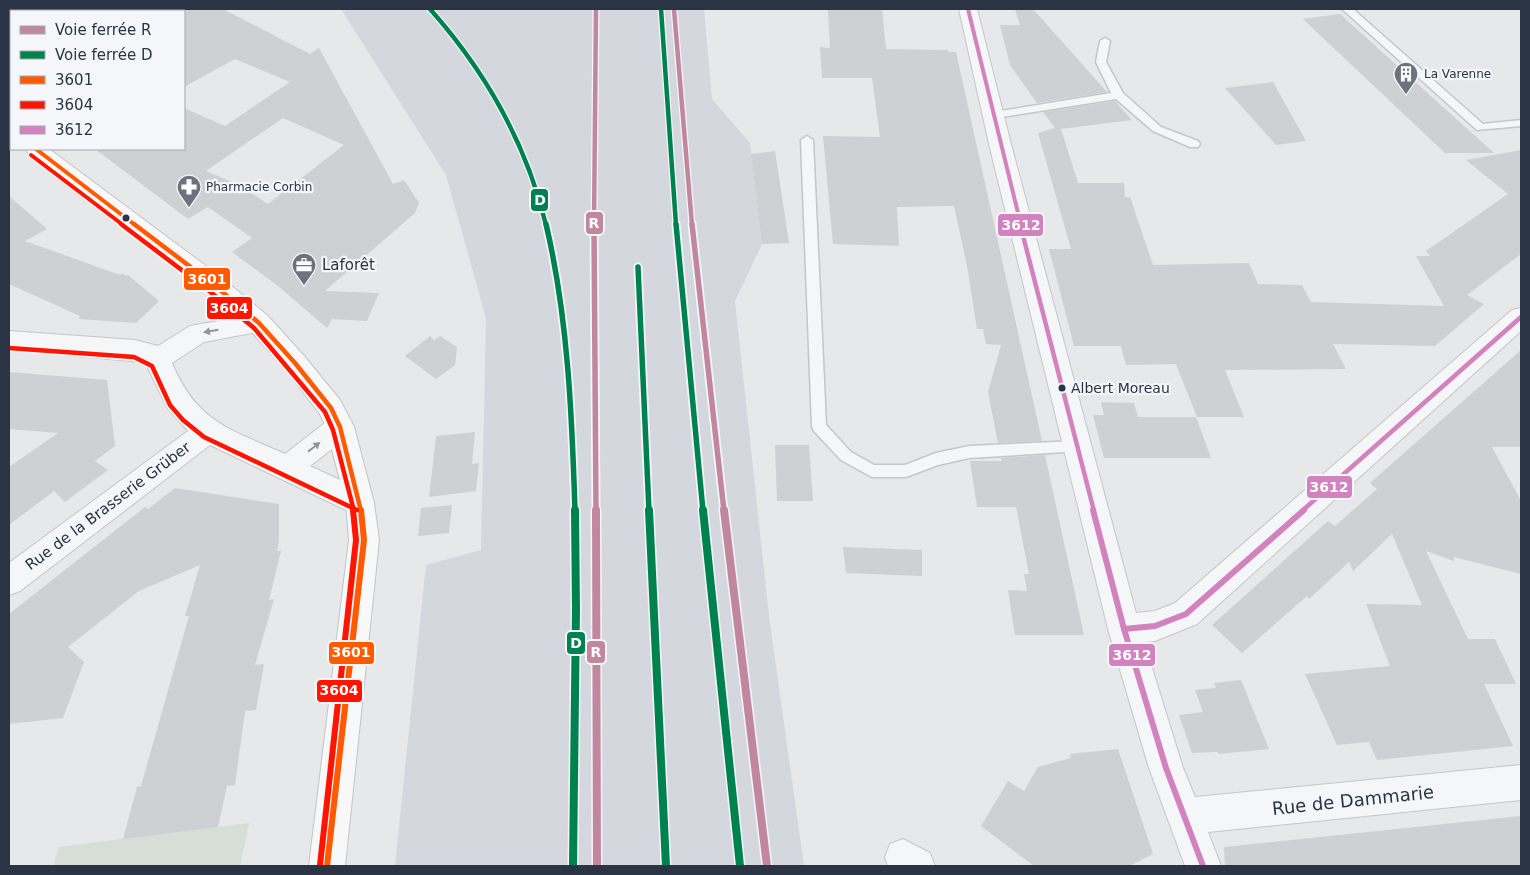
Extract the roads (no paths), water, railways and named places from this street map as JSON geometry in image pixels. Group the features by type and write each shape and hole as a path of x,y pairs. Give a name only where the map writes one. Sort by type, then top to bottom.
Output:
{"main road":[{"path":"37,150 213,284 259,323 295,363 331,408 340,427 360,504 364,540 327,866"}],"street":[{"path":"968,9 1124,629 1166,768 1186,816 1203,866"},
{"path":"1124,629 1155,626 1186,614 1521,317"},
{"path":"158,360 198,333 259,323"},
{"path":"9,340 135,350 150,354 158,360 172,395 189,417 208,431 360,504"},
{"path":"288,468 340,427"},
{"name":"Rue de la Brasserie Grüber","path":"9,581 208,431"},
{"name":"Rue de Dammarie","path":"1186,816 1521,783"}],"lane":[{"path":"1347,9 1481,128 1521,123"},
{"path":"1105,41 1101,62 1118,94 1157,129 1194,144"},
{"path":"995,115 1118,94"},
{"path":"807,140 820,427 846,456 872,471 906,471 936,458 969,452 1077,447"}],"rail line":[{"name":"D","path":"430,9 473,61 497,99 517,138 534,182 552,254 565,351 574,480 576,673 573,866"},
{"name":"R","path":"596,9 594,147 597,866"},
{"name":"D","path":"661,9 679,275 740,866"},
{"name":"R","path":"674,9 682,117 703,331 767,866"},
{"name":"D","path":"638,267 666,866"}],"place":[{"name":"La Varenne","path":"1406,95"},
{"name":"Pharmacie Corbin","path":"189,208"},
{"name":"Laforêt","path":"304,286"},
{"name":"Albert Moreau","path":"1062,388"}]}
